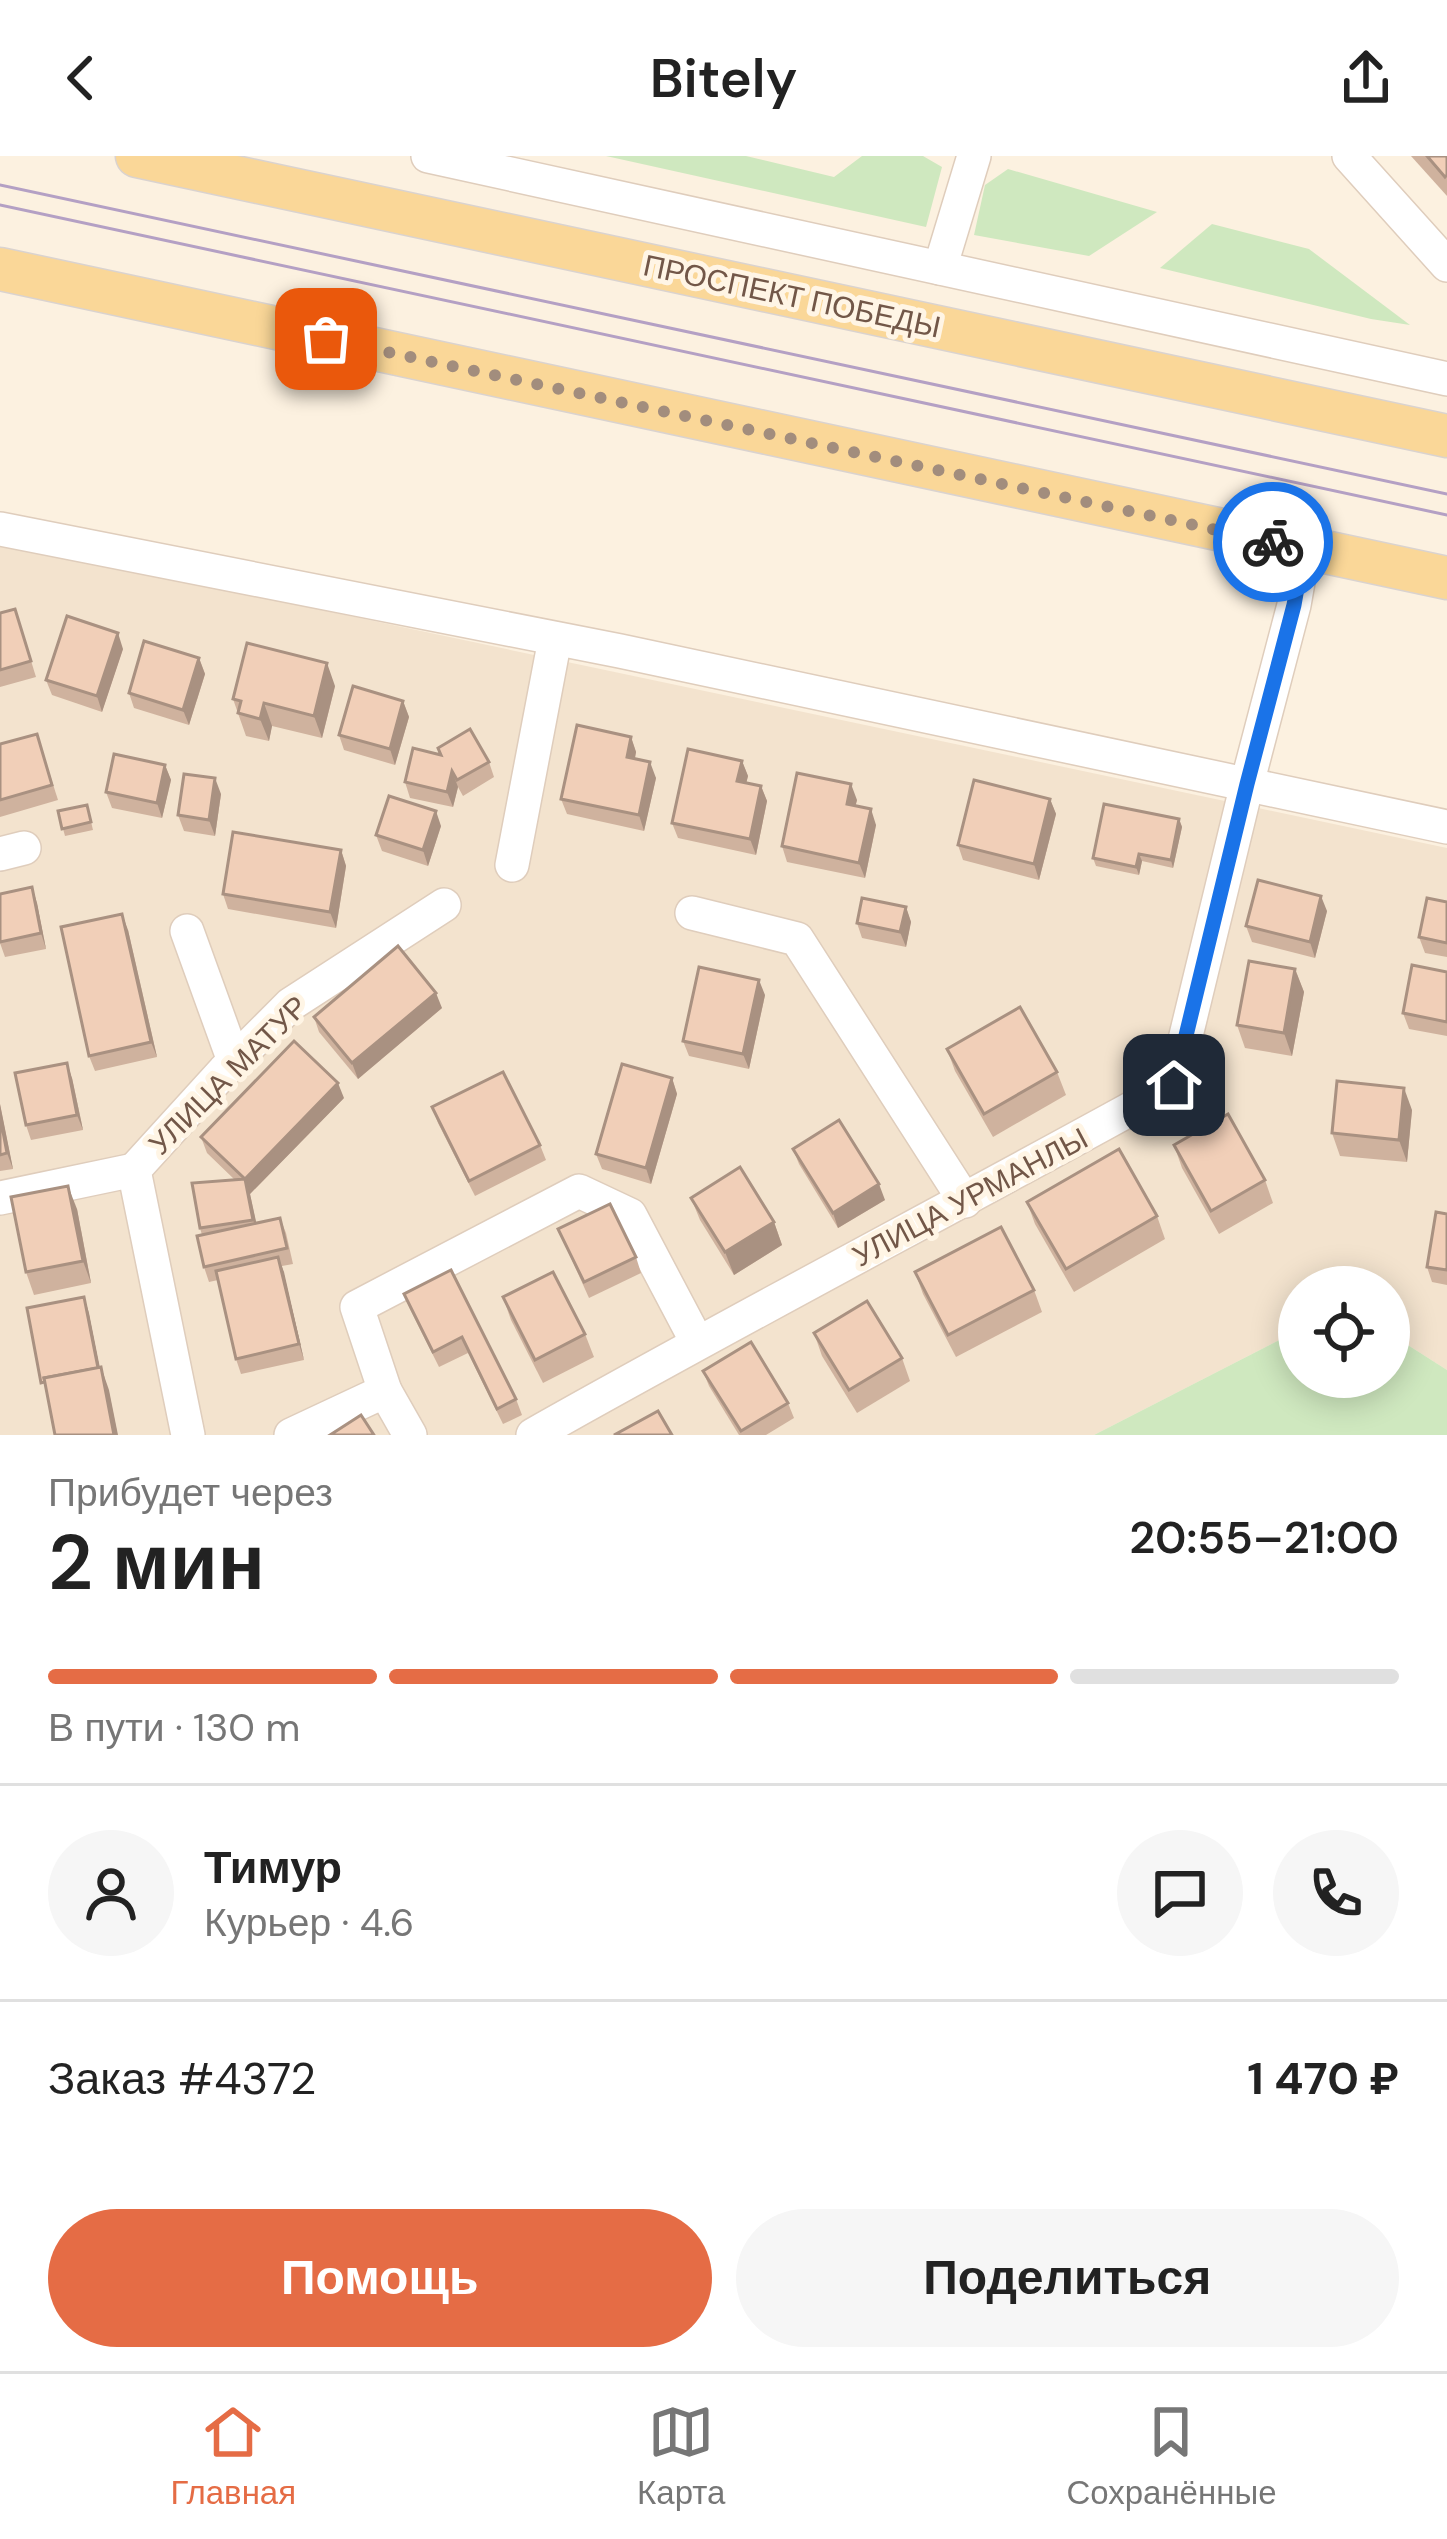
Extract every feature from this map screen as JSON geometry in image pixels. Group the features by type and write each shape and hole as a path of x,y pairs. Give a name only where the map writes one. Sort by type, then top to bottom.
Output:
{"main road":[{"name":"ПРОСПЕКТ ПОБЕДЫ","path":"137,156 1447,436"},
{"path":"0,269 1447,578"}],"street":[{"path":"428,156 1447,379"},
{"path":"940,268 974,156"},
{"path":"1349,156 1447,265"},
{"path":"0,529 555,639 1447,827"},
{"name":"УЛИЦА УРМАНЛЫ","path":"533,1435 1174,1085 1294,605 1304,548"},
{"path":"512,865 555,639"},
{"name":"УЛИЦА МАТУР","path":"0,1198 134,1170 292,1004 444,905"},
{"path":"692,913 797,939 965,1201"},
{"path":"187,931 234,1061"},
{"name":"УЛИЦА МАТУР","path":"134,1170 188,1435"},
{"path":"410,1435 385,1391 357,1307 579,1191 630,1215 697,1342"},
{"path":"291,1435 385,1391"}],"shaded area":[{"path":"0,542 1447,848 1447,1370 1410,1346 1410,1266 1278,1266 1278,1341 1094,1435 0,1435"}],"green space":[{"path":"606,156 746,156 834,177 862,156 923,156 942,167 926,227"},
{"path":"1008,169 1157,212 1089,256 974,235 985,185"},
{"path":"1212,224 1309,249 1410,325 1160,268"},
{"path":"1278,1341 1278,1398 1410,1398 1410,1346 1447,1370 1447,1435 1094,1435"}],"building":[{"path":"1427,156 1447,156 1445,177"},
{"path":"15,609 31,661 0,670 0,613"},
{"path":"67,616 118,633 97,696 46,680"},
{"path":"144,641 199,658 183,710 129,693"},
{"path":"247,643 327,663 314,716 264,703 260,719 238,713 241,701 233,699"},
{"path":"353,686 403,701 390,749 339,735"},
{"path":"577,725 631,737 627,757 650,762 639,815 561,799"},
{"path":"470,729 489,762 457,780 452,771 447,792 405,782 413,748 441,755 438,748"},
{"path":"37,734 52,785 0,800 0,744"},
{"path":"688,749 742,761 737,781 761,786 750,839 672,823"},
{"path":"114,754 165,765 157,803 106,792"},
{"path":"797,773 851,784 847,804 871,809 859,863 782,846"},
{"path":"184,774 215,778 209,820 178,815"},
{"path":"974,780 1050,799 1034,864 958,845"},
{"path":"389,796 436,811 423,850 376,835"},
{"path":"1104,804 1179,819 1171,860 1139,854 1136,867 1093,858"},
{"path":"87,805 91,822 62,829 58,811"},
{"path":"233,832 341,850 330,912 223,894"},
{"path":"1258,880 1321,896 1310,942 1246,926"},
{"path":"32,887 41,933 0,942 0,894"},
{"path":"862,898 906,907 900,932 857,923"},
{"path":"1427,898 1447,902 1447,943 1419,937"},
{"path":"122,914 151,1042 89,1056 61,927"},
{"path":"398,946 436,993 352,1063 314,1017"},
{"path":"1249,961 1295,969 1284,1033 1237,1025"},
{"path":"1412,965 1447,972 1447,1022 1403,1013"},
{"path":"699,967 759,980 743,1054 683,1041"},
{"path":"1020,1007 1057,1072 984,1114 947,1049"},
{"path":"294,1041 338,1083 245,1179 201,1137"},
{"path":"67,1063 77,1115 26,1125 15,1073"},
{"path":"622,1064 672,1078 646,1168 596,1154"},
{"path":"503,1072 540,1145 469,1181 432,1107"},
{"path":"1337,1081 1404,1088 1399,1140 1332,1133"},
{"path":"1228,1114 1265,1180 1211,1211 1174,1145"},
{"path":"0,1116 7,1153 0,1155"},
{"path":"839,1120 879,1184 833,1213 793,1149"},
{"path":"1119,1149 1157,1216 1066,1269 1027,1202"},
{"path":"740,1167 774,1222 725,1252 691,1198"},
{"path":"245,1179 253,1220 200,1228 192,1183"},
{"path":"68,1186 83,1261 26,1272 11,1197"},
{"path":"610,1204 636,1257 584,1282 558,1229"},
{"path":"1436,1212 1447,1214 1447,1270 1427,1267"},
{"path":"280,1218 287,1248 204,1267 197,1236"},
{"path":"1001,1227 1034,1290 948,1335 915,1272"},
{"path":"278,1257 299,1344 236,1359 216,1271"},
{"path":"451,1270 516,1399 497,1409 462,1337 433,1352 404,1294"},
{"path":"553,1272 585,1334 535,1360 503,1297"},
{"path":"84,1297 98,1368 44,1378 41,1383 27,1308"},
{"path":"867,1301 902,1358 849,1390 814,1333"},
{"path":"751,1342 788,1403 741,1431 703,1371"},
{"path":"101,1367 114,1435 55,1435 44,1378"},
{"path":"658,1411 672,1435 614,1435"},
{"path":"361,1415 374,1435 330,1435"}],"tram line":[{"path":"0,185 1447,494"},
{"path":"0,205 1447,515"}],"way so far":[{"path":"326,339 1273,542"}],"route":[{"path":"1174,1085 1294,605 1304,548 1273,542"}]}
